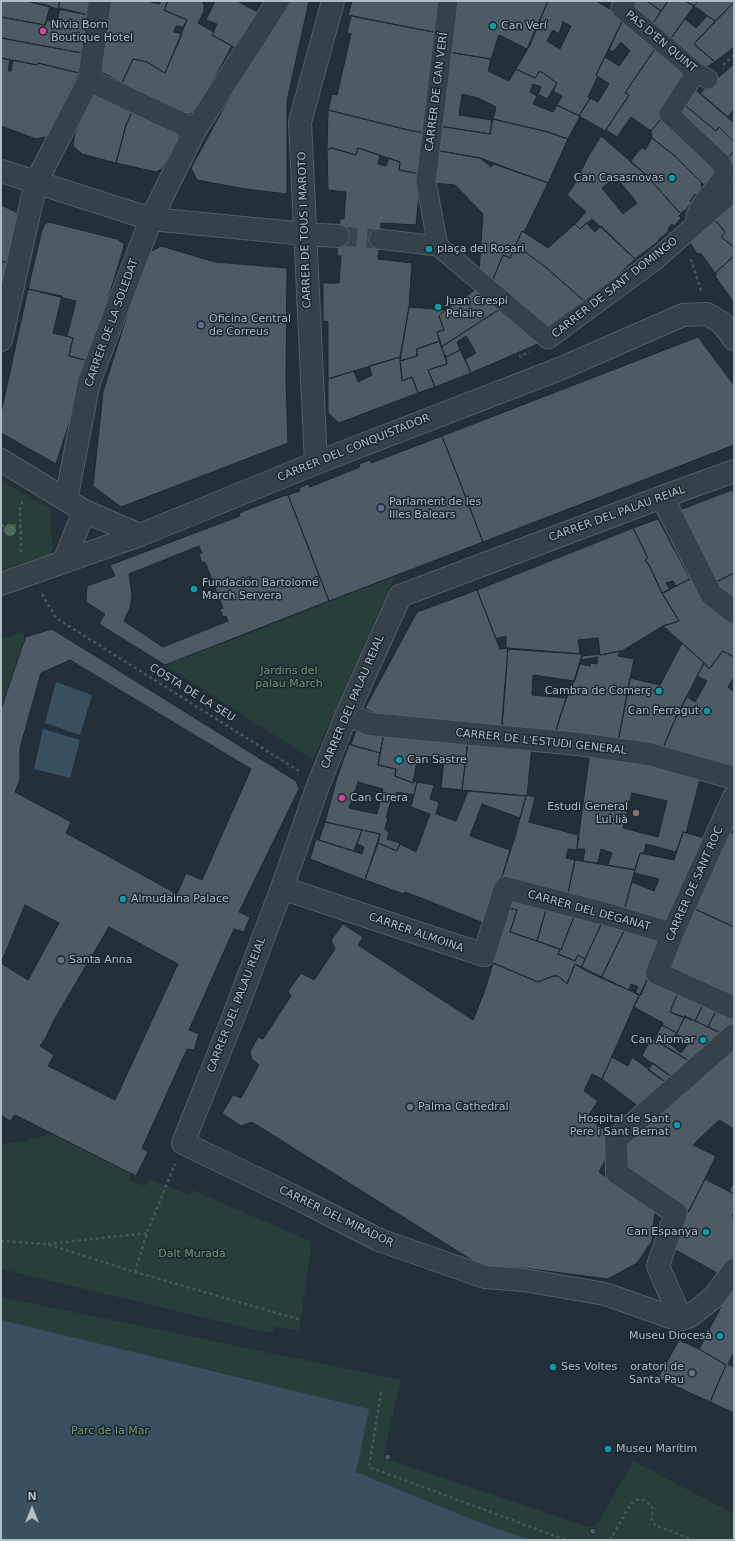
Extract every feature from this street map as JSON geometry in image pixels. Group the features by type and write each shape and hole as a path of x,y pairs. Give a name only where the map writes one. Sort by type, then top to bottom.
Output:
{"street":[{"path":"1,340 36,182 89,80 100,1"},
{"name":"CARRER DE LA SOLEDAT","path":"64,562 75,506 89,382 151,218 195,130 278,1"},
{"name":"CARRER DE TOUS I MAROTO","path":"316,463 300,122 333,1"},
{"name":"CARRER DE CAN VERÍ","path":"438,246 426,182 448,1"},
{"name":"PAS D'EN QUINT","path":"618,3 702,76 669,114 720,162 724,169 724,176 700,207 689,230"},
{"path":"89,80 195,130"},
{"path":"1,171 151,218 338,236"},
{"name":"CARRER DE SANT DOMINGO","path":"438,246 548,339 654,261 734,191"},
{"path":"379,239 438,246"},
{"path":"707,314 722,323 734,339"},
{"name":"CARRER DEL CONQUISTADOR","path":"1,584 140,535 316,463 562,368 683,315 707,314"},
{"path":"1,460 75,506 140,535"},
{"name":"CARRER DEL PALAU REIAL","path":"183,1143 233,1018 282,888 318,782 400,596 734,471"},
{"path":"662,497 711,594 734,612"},
{"name":"CARRER DE L'ESTUDI GENERAL","path":"347,714 369,724 578,744 649,754 734,778"},
{"name":"CARRER DE SANT ROC","path":"734,796 672,934 657,973 734,1008"},
{"name":"CARRER ALMOINA","path":"282,888 484,955 505,888"},
{"name":"CARRER DEL DEGANAT","path":"505,888 613,916 672,934"},
{"path":"734,1034 616,1139 616,1173 676,1213 658,1266 681,1319 690,1316 714,1297 734,1270"},
{"name":"CARRER DEL MIRADOR","path":"183,1143 301,1200 379,1240 485,1277 524,1280 605,1294 673,1318 681,1319"}],"path":[{"path":"689,252 707,314"},
{"path":"30,477 20,508 21,553 30,574"},
{"path":"1,526 20,525"},
{"name":"COSTA DE LA SEU","path":"56,618 318,782"},
{"path":"135,1272 147,1233 183,1143"},
{"path":"1,1241 47,1244 147,1233"},
{"path":"47,1244 135,1272 301,1320"},
{"path":"381,1392 369,1467 566,1540"},
{"path":"610,1540 630,1505 641,1499 651,1505 653,1510 651,1519 655,1525 693,1540"}],"green space":[{"path":"1,481 51,509 52,554 1,570"},
{"name":"Jardins del palau March","path":"395,576 313,760 165,665 253,632"},
{"path":"23,632 25,641 1,709 1,639"},
{"name":"Dalt Murada","path":"52,1134 131,1174 129,1180 145,1186 149,1179 190,1195 192,1190 312,1242 299,1331 275,1326 274,1330 268,1333 1,1269 1,1145 20,1141 26,1142 28,1140"},
{"name":"Parc de la Mar","path":"1,1297 401,1380 383,1458 587,1527 597,1525 633,1461 734,1514 734,1540 1,1540"}],"water":[{"path":"56,682 92,695 80,735 45,723"},
{"path":"43,729 80,740 70,778 34,769"},
{"name":"Parc de la Mar","path":"1,1320 369,1409 356,1472 483,1524 531,1540 1,1540"}],"building":[{"path":"1,1 27,1 50,6 45,25 1,17"},
{"path":"27,1 60,1 58,9"},
{"path":"60,1 97,1 88,15 58,9"},
{"path":"108,1 146,1 160,4 160,1 168,1 164,10 187,20 183,27 176,26 174,32 182,34 165,73 147,62 133,59 122,83 100,71"},
{"path":"168,1 202,1 204,11 198,23 214,32 212,35 232,46 196,111 190,114 184,114 122,83 133,59 147,62 165,73 187,20 164,10"},
{"path":"215,1 237,1 260,13 237,49 212,35 217,24 206,20"},
{"path":"291,1 309,1 287,101 287,194 245,189 197,180 191,168 239,80"},
{"path":"352,1 441,1 438,33 348,15"},
{"name":"Can Verí","path":"452,1 548,1 527,49 499,35 491,59 448,52"},
{"path":"548,1 596,1 624,17 596,75 598,76 588,97 590,98 579,116 557,105 562,96 553,91 557,83 540,71 535,78 516,69 530,45","holes":["563,22 571,26 560,49 547,41 553,30 559,34"]},
{"path":"635,1 647,1 661,11 650,28 630,10"},
{"path":"647,1 668,1 661,11"},
{"path":"668,1 685,1 694,6 669,41 650,28"},
{"path":"685,1 699,1 694,6"},
{"path":"699,1 734,2 715,21 694,6"},
{"path":"734,2 734,47 715,62 694,44"},
{"name":"Nivia Born Boutique Hotel","path":"60,8 88,15 82,53 1,38 1,17 45,25 47,20 57,22"},
{"path":"351,16 438,33 427,133 412,131 328,110 332,94 337,95 351,34 347,33"},
{"path":"707,16 715,21 694,44 715,62 703,69 669,41 685,19 696,28"},
{"path":"624,17 657,46 625,93 629,95 605,131 579,116 590,98 598,102 609,84 596,75 605,57 619,66 630,51 621,42 613,52 609,50"},
{"path":"1,38 82,53 79,73 38,63 37,65 1,58"},
{"path":"657,46 690,74 665,114 651,131 631,117 617,137 606,130 629,95 625,93"},
{"path":"448,52 491,59 488,71 509,81 516,69 535,78 540,71 557,83 547,99 538,94 541,87 533,84 530,92 537,96 533,104 553,112 557,105 580,116 568,139 548,132 493,119 496,107 478,98 462,94 459,115 492,120 490,134 439,126"},
{"path":"1,58 10,60 8,71 11,71 13,60 37,65 38,63 79,73 50,135 36,139 1,126"},
{"path":"734,64 734,109 728,117 700,93"},
{"path":"690,85 734,123 734,142 719,127 716,131 680,101"},
{"path":"100,93 133,110 126,125 116,163 82,154 74,147 73,144 75,133 92,94"},
{"path":"680,101 716,131 719,127 734,142 734,151 726,161 674,114"},
{"path":"133,110 178,134 179,139 162,169 156,172 116,163 126,125"},
{"path":"328,110 412,131 427,133 420,174 399,170 400,162 358,148 356,155 332,148 327,149"},
{"path":"665,114 719,169 706,185 705,183 704,185 676,157 652,138 651,131"},
{"path":"493,119 548,132 568,139 548,183 480,158 435,150 439,126 490,134"},
{"path":"601,136 643,172 681,214 679,216 681,218 674,226 672,224 668,229 669,231 658,240 659,241 635,259 592,219 580,229 575,224 586,212 567,195 576,182 588,157","holes":["616,177 637,203 623,214 602,188"]},
{"name":"Can Casasnovas","path":"652,138 676,157 702,183 702,187 696,196 695,194 690,201 691,203 681,214 643,172 630,162 642,147 645,150"},
{"path":"332,148 356,155 358,148 380,155 378,164 386,166 389,158 400,162 399,170 420,174 420,184 416,225 381,223 378,259 412,263 409,307 400,357 328,379 328,322 323,321 323,283 339,283 341,256 337,256 338,236 340,219 344,219 346,192 328,190 327,149"},
{"path":"435,150 480,158 491,167 494,164 548,183 524,232 522,231 510,258 503,255 492,282 479,272 483,214 455,185 433,183"},
{"path":"734,151 734,179 725,164"},
{"path":"734,202 734,247 721,237 725,232 714,219"},
{"path":"1,205 18,213 13,264 1,261"},
{"path":"714,219 725,232 721,237 734,247 734,256 715,273 702,255 699,253 697,254 689,241"},
{"path":"49,222 117,239 124,244 89,361 69,356 73,338 67,336 76,301 28,289 42,230 45,224"},
{"path":"586,223 595,232 601,226 635,259 619,274 622,277 584,301 549,270 516,245 522,231 548,248 575,224 580,229"},
{"path":"516,245 549,270 584,301 550,329 492,282 503,255 510,258"},
{"path":"161,246 215,262 287,268 286,380 288,443 121,507 93,486 103,392 146,254"},
{"path":"734,256 734,303 715,276 717,274 715,273"},
{"path":"1,261 13,264 1,313"},
{"path":"478,288 500,309 441,347 437,332 444,330 439,316 445,310"},
{"path":"28,289 62,296 53,333 73,338 69,356 89,361 56,464 1,433 1,413"},
{"path":"409,307 445,310 439,316 444,330 437,332 440,341 417,349 417,356 400,361"},
{"path":"500,309 540,343 471,373 465,359 476,353 466,336 457,342 460,350 446,357 441,347"},
{"path":"698,337 734,385 734,445 483,542 442,436"},
{"path":"440,341 447,364 428,370 435,387 418,393 412,377 402,381 400,361 417,356 417,349"},
{"path":"460,350 471,373 435,387 428,370 447,364 446,357"},
{"path":"400,357 402,381 412,377 418,393 339,423 328,413 328,379 354,371 358,382 372,375 369,366"},
{"name":"Parlament de les Illes Balears","path":"442,436 483,542 329,601 288,495 300,491 299,488 308,484 310,487 360,467 359,464 370,460 371,463"},
{"path":"732,490 734,495 734,573 714,583 677,511"},
{"path":"288,495 329,601 165,665 99,624 105,614 86,602 87,586 115,576 110,565 240,516 239,513","holes":["199,546 202,553 199,554 202,563 205,562 223,608 220,609 223,617 226,616 228,621 163,647 124,621 130,608 132,594 129,574"]},
{"path":"658,519 690,579 676,586 673,581 666,583 670,590 662,593 648,563 645,560 648,558 633,528"},
{"path":"633,528 648,558 645,560 648,563 662,593 679,621 663,626 622,651 600,655 598,638 578,640 580,654 506,649 506,636 496,639 477,590"},
{"path":"734,573 734,605 714,583"},
{"path":"696,576 734,618 734,657 723,651 709,669 663,626 679,621 662,593"},
{"path":"477,590 500,649 508,648 502,729 381,717 365,708 417,612"},
{"name":"Almudaina Palace","path":"52,629 296,781 299,789 239,912 250,917 244,932 234,929 189,1030 199,1034 194,1050 187,1049 142,1148 148,1152 136,1176 15,1115 10,1121 1,1115 1,963 1,709 25,641 25,637","holes":["70,660 251,769 202,880 186,873 177,894 66,833 71,822 15,792 20,779 20,748 41,673","25,905 59,923 28,980 1,963","109,927 178,964 115,1100 48,1066 54,1055 40,1046"]},
{"name":"Cambra de Comerç","path":"682,643 704,663 677,715 662,751 618,742 630,678 660,685"},
{"path":"508,648 582,654 574,681 533,675 532,695 566,698 555,734 501,733"},
{"path":"620,651 618,656 634,659 618,742 555,734 561,713 580,664 590,666 591,663 597,664 598,657 581,660 582,656 600,655"},
{"name":"Can Ferragut","path":"723,651 734,657 734,677 728,687 734,692 734,771 662,751 672,726 687,697 695,702 707,681 697,676 704,663 709,669"},
{"path":"356,730 384,733 380,753 351,745"},
{"name":"Can Sastre","path":"384,733 468,740 462,790 441,788 444,758 424,756 417,761 413,783 395,776 396,769 378,765"},
{"path":"468,740 532,745 527,796 462,790"},
{"name":"Can Cirera","path":"349,744 380,753 378,765 396,769 395,776 413,783 413,781 417,782 414,795 397,792 395,802 391,801 386,817 388,818 385,829 389,833 387,839 400,843 397,851 378,843 380,834 325,822 337,778","holes":["358,782 383,789 377,814 349,808"]},
{"name":"Estudi General Lul·lià","path":"590,751 701,775 686,833 683,832 676,852 646,844 644,853 640,853 635,870 608,865 612,853 601,849 598,863 583,861 585,849 577,849","holes":["632,793 667,801 658,837 623,828"]},
{"path":"417,782 434,785 430,799 439,802 436,814 456,821 468,791 526,796 520,818 482,804 470,836 510,850 501,880 491,926 405,892 404,894 365,880 378,843 397,851 400,844 416,852 430,814 411,807"},
{"path":"527,795 535,797 529,822 578,835 577,850 568,849 566,858 575,860 567,898 501,880"},
{"path":"325,822 362,830 354,851 319,840"},
{"path":"362,830 380,834 365,880 310,859 316,839 362,854 364,847 357,844"},
{"path":"724,830 734,834 734,927 695,909"},
{"path":"683,832 708,839 668,927 623,914 632,882 654,891 659,879 634,873 640,853 674,860"},
{"path":"575,860 635,870 623,914 567,898"},
{"path":"514,895 547,906 537,941 510,932 517,910 509,908"},
{"path":"547,906 576,911 561,950 537,941"},
{"path":"509,908 517,910 510,932 560,949 558,954 575,961 578,955 585,959 581,968 575,964 567,984 558,976 553,976 538,982 493,963"},
{"path":"695,909 734,927 734,1004 666,974"},
{"path":"576,911 604,918 585,959 578,955 575,961 558,954 560,949 561,950"},
{"path":"604,918 627,925 601,978 581,968"},
{"name":"Palma Cathedral","path":"343,924 363,937 358,945 473,1020 485,990 493,963 538,982 553,976 558,976 567,984 575,964 639,995 602,1079 592,1074 584,1091 598,1101 587,1118 611,1134 611,1149 599,1172 655,1211 652,1241 637,1263 608,1279 523,1268 486,1269 252,1122 241,1126 222,1113 233,1095 241,1098 259,1065 252,1059 250,1052 258,1037 263,1039 291,996 288,991 301,973 314,980 335,949 331,940"},
{"path":"627,925 664,937 641,995 635,993 638,987 631,984 629,990 601,978"},
{"path":"648,978 679,990 670,1012 684,1018 677,1033 662,1025 663,1023 634,1007"},
{"path":"679,990 705,1001 695,1021 670,1012"},
{"path":"705,1001 718,1007 708,1027 695,1021"},
{"path":"718,1007 734,1014 734,1023 723,1034 708,1027"},
{"name":"Can Alomar","path":"685,1016 723,1034 694,1064 654,1039 662,1025 677,1033","holes":["676,1034 690,1041 681,1053 670,1044"]},
{"path":"651,1038 694,1064 677,1081 642,1056"},
{"name":"Hospital de Sant Pere i Sant Bernat","path":"734,1042 734,1129 719,1120 693,1145 716,1156 689,1211 623,1168 620,1142"},
{"path":"612,1057 628,1066 632,1057 671,1086 643,1110 602,1079"},
{"path":"653,1063 677,1081 671,1086 648,1070"},
{"name":"Can Espanya","path":"705,1179 734,1194 734,1212 732,1216 734,1217 734,1256 721,1275 670,1247"},
{"path":"734,1182 734,1194 729,1191"},
{"name":"Museu Diocesà","path":"734,1282 734,1352 728,1364 734,1367 734,1413 710,1402 726,1365 699,1349"},
{"name":"oratori de Santa Pau","path":"679,1340 699,1349 726,1365 710,1402 658,1378"},
{"path":"389,1454 391,1457 389,1460 385,1460 385,1455"},
{"path":"593,1528 596,1530 596,1533 592,1535 590,1529"}],"tunnel":[{"path":"338,236 379,239"}],"place":[{"name":"Can Verí","path":"493,26"},
{"name":"Nivia Born Boutique Hotel","path":"43,31"},
{"name":"Can Casasnovas","path":"672,178"},
{"name":"plaça del Rosari","path":"429,249"},
{"name":"Juan Crespí Pelaire","path":"438,307"},
{"name":"Oficina Central de Correus","path":"201,325"},
{"name":"Parlament de les Illes Balears","path":"381,508"},
{"name":"Fundación Bartolomé March Servera","path":"194,589"},
{"name":"Cambra de Comerç","path":"659,691"},
{"name":"Can Ferragut","path":"707,711"},
{"name":"Can Sastre","path":"399,760"},
{"name":"Can Cirera","path":"342,798"},
{"name":"Estudi General Lul·lià","path":"636,813"},
{"name":"Almudaina Palace","path":"123,899"},
{"name":"Santa Anna","path":"61,960"},
{"name":"Can Alomar","path":"703,1040"},
{"name":"Palma Cathedral","path":"410,1107"},
{"name":"Hospital de Sant Pere i Sant Bernat","path":"677,1125"},
{"name":"Can Espanya","path":"706,1232"},
{"name":"Museu Diocesà","path":"720,1336"},
{"name":"Ses Voltes","path":"553,1367"},
{"name":"oratori de Santa Pau","path":"692,1373"},
{"name":"Museu Marítim","path":"608,1449"}]}
